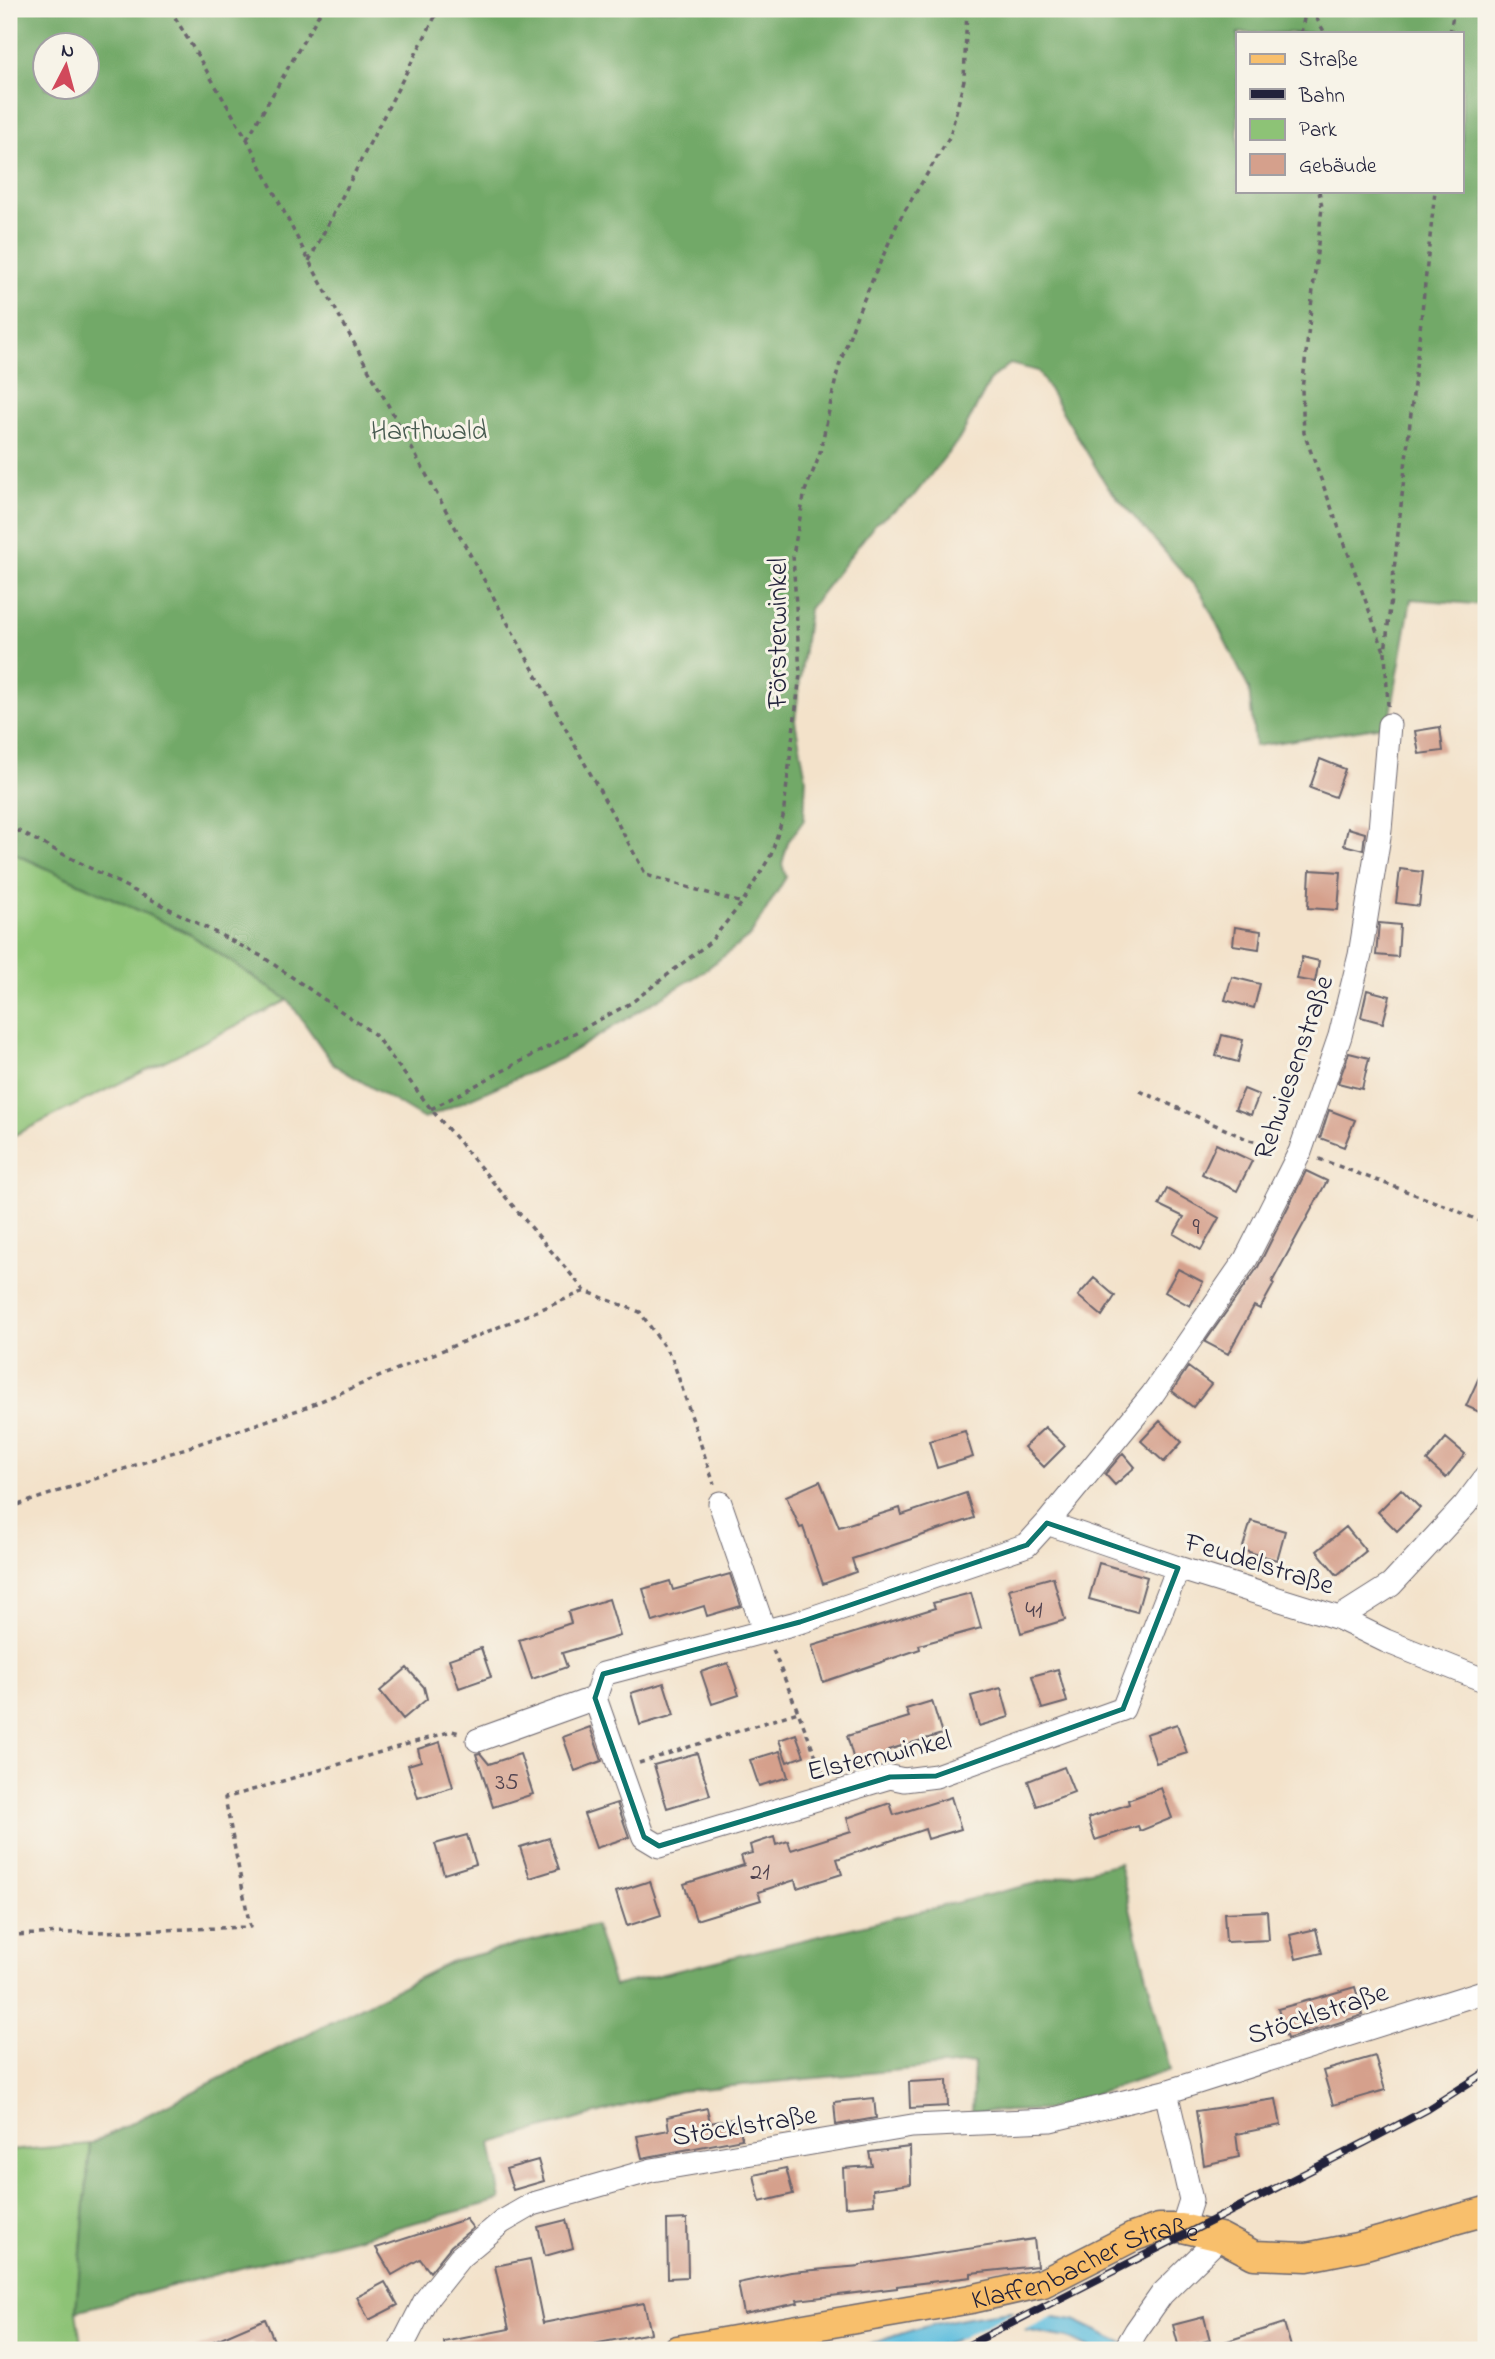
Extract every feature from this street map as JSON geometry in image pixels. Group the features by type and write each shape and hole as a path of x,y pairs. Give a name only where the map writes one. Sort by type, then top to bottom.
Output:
{"main road":[{"name":"Klaffenbacher Straße","path":"677,2350 971,2299 1043,2283 1133,2237 1159,2228 1182,2228 1220,2237 1255,2255 1307,2257 1363,2246 1486,2211"}],"street":[{"name":"Rehwiesenstraße","path":"1047,1523 1152,1395 1246,1259 1300,1152 1339,1036 1360,955 1380,830 1390,725"},
{"name":"Feudelstraße","path":"1047,1523 1339,1618 1391,1585 1465,1505 1486,1476"},
{"path":"720,1503 764,1630"},
{"path":"478,1740 595,1698 603,1674 800,1622 1027,1545 1047,1523"},
{"name":"Elsternwinkel","path":"595,1698 644,1837 659,1846 890,1777 904,1780 936,1776 1124,1709 1178,1567"},
{"path":"1339,1618 1386,1641 1486,1682"},
{"name":"Stöcklstraße","path":"400,2350 425,2301 460,2257 502,2222 533,2204 652,2169 912,2126 1050,2120 1166,2092 1486,1991"},
{"path":"1166,2092 1191,2200 1182,2228"},
{"path":"1130,2341 1162,2294 1220,2237"}],"path":[{"path":"170,9 247,139 309,261 646,875 742,903"},
{"path":"247,139 322,9"},
{"path":"309,261 439,9"},
{"name":"Försterwinkel","path":"431,1109 631,1003 710,942 742,903 771,855 783,817 800,674 793,555 805,491 819,457 838,369 857,315 898,222 950,136 964,80 967,9"},
{"path":"1301,32 1309,9"},
{"path":"1309,9 1324,32"},
{"path":"1450,32 1454,9"},
{"path":"1319,192 1322,207 1302,390 1304,433 1385,653"},
{"path":"1390,725 1385,653 1435,192"},
{"path":"9,824 263,957 374,1034 431,1109 585,1291 640,1312 672,1358 720,1503"},
{"path":"1140,1091 1249,1140 1300,1152 1449,1207 1486,1224"},
{"path":"9,1508 304,1408 585,1291"},
{"path":"764,1630 832,1794"},
{"path":"620,1769 798,1712"},
{"path":"9,1936 250,1927 225,1798 452,1731 478,1740"}],"highlighted area":[{"path":"1047,1523 1178,1568 1123,1709 936,1776 890,1777 659,1846 644,1837 595,1698 603,1674 800,1622 1027,1545"}],"green space":[{"name":"Harthwald","path":"9,9 1486,9 1486,605 1411,599 1389,725 1255,746 1249,689 1202,594 1107,486 1038,371 1010,364 991,379 960,438 912,498 876,523 809,609 795,721 806,778 804,820 788,842 782,864 786,877 750,936 700,974 562,1058 424,1119 334,1065 288,1000 188,933 9,851"},
{"path":"9,851 188,933 288,1000 9,1138"},
{"path":"1119,1863 1170,2070 1046,2110 972,2112 974,2063 679,2091 491,2143 501,2200 76,2311 90,2144 452,1961 595,1925 614,1986"},
{"path":"90,2144 76,2311 82,2350 9,2350 9,2151"}],"water":[{"path":"1012,2311 1074,2320 1138,2350 1093,2350 1068,2338 1025,2330 990,2330 922,2350 858,2350 896,2335 934,2325"}],"pier":[{"path":"1020,2308 1059,2313 1019,2333 991,2333 945,2346"}],"building":[{"path":"1440,727 1443,751 1419,754 1415,731"},
{"path":"1320,759 1345,769 1335,797 1310,788"},
{"path":"1348,828 1365,833 1363,850 1344,845"},
{"path":"1400,869 1423,872 1419,906 1396,903"},
{"path":"1310,870 1341,872 1338,910 1308,908"},
{"path":"1379,923 1400,925 1398,957 1376,955"},
{"path":"1235,927 1261,931 1259,949 1233,945"},
{"path":"1302,957 1319,961 1315,982 1297,979"},
{"path":"1232,977 1260,984 1254,1008 1225,1000"},
{"path":"1367,990 1390,996 1383,1023 1361,1017"},
{"path":"1222,1035 1243,1040 1238,1062 1216,1056"},
{"path":"1349,1053 1369,1058 1362,1089 1338,1083"},
{"path":"1244,1089 1259,1095 1251,1115 1235,1109"},
{"path":"1329,1110 1355,1120 1344,1147 1320,1138"},
{"path":"1216,1144 1252,1161 1237,1191 1202,1174"},
{"path":"1306,1171 1327,1181 1260,1309 1254,1306 1228,1354 1205,1342 1258,1267"},
{"path":"1167,1189 1219,1218 1201,1250 1174,1234 1184,1217 1159,1205"},
{"path":"1178,1269 1203,1282 1190,1306 1165,1292"},
{"path":"1094,1278 1115,1296 1102,1316 1078,1296"},
{"path":"1486,1362 1486,1415 1466,1406"},
{"path":"1188,1367 1211,1384 1193,1407 1172,1391"},
{"path":"1160,1421 1182,1442 1164,1462 1141,1441"},
{"path":"1045,1427 1065,1446 1044,1467 1024,1447"},
{"path":"965,1431 973,1457 937,1468 929,1441"},
{"path":"1446,1438 1465,1454 1446,1478 1427,1461"},
{"path":"1123,1453 1135,1467 1115,1485 1105,1474"},
{"path":"820,1481 839,1527 900,1508 902,1515 966,1493 974,1518 852,1559 856,1572 823,1584 803,1527 800,1528 786,1496"},
{"path":"1401,1489 1420,1508 1397,1531 1378,1512"},
{"path":"1251,1521 1285,1531 1277,1560 1242,1550"},
{"path":"1346,1527 1366,1551 1337,1575 1317,1551"},
{"path":"1099,1563 1147,1577 1137,1612 1089,1599"},
{"path":"730,1574 741,1606 707,1616 704,1606 653,1622 643,1589 670,1581 673,1590"},
{"path":"1053,1577 1065,1620 1021,1633 1009,1589"},
{"path":"971,1593 981,1628 919,1645 920,1649 823,1682 812,1646 935,1608 933,1603"},
{"path":"609,1599 620,1636 562,1653 567,1667 532,1679 519,1640 571,1623 568,1612"},
{"path":"481,1648 491,1677 459,1688 449,1659"},
{"path":"728,1663 739,1695 712,1704 701,1672"},
{"path":"407,1668 424,1687 427,1699 403,1719 380,1691"},
{"path":"1058,1669 1067,1702 1042,1709 1032,1676"},
{"path":"664,1683 674,1715 640,1725 631,1693"},
{"path":"1001,1688 1009,1717 979,1726 971,1696"},
{"path":"932,1701 942,1734 888,1750 889,1753 855,1764 847,1736 909,1717 906,1709"},
{"path":"1177,1724 1187,1753 1156,1763 1146,1734"},
{"path":"590,1727 602,1761 575,1771 563,1737"},
{"path":"796,1734 804,1756 787,1762 779,1740"},
{"path":"440,1742 453,1787 418,1798 408,1765 421,1761 418,1749"},
{"path":"780,1751 788,1777 759,1786 750,1760"},
{"path":"480,1753 489,1764 520,1754 533,1794 493,1807 476,1754"},
{"path":"697,1753 710,1795 667,1808 654,1765"},
{"path":"1064,1767 1074,1792 1037,1806 1028,1781"},
{"path":"1161,1788 1172,1818 1140,1831 1138,1826 1095,1840 1088,1818 1129,1804 1128,1800"},
{"path":"951,1797 961,1829 928,1839 925,1829 837,1859 842,1874 797,1888 795,1880 758,1892 761,1900 696,1920 684,1884 744,1865 741,1856 752,1853 750,1845 774,1837 776,1845 788,1841 791,1850 851,1831 847,1818 890,1803 894,1815"},
{"path":"617,1803 629,1837 596,1848 584,1814"},
{"path":"467,1835 476,1864 444,1874 435,1844"},
{"path":"549,1838 559,1869 530,1878 520,1847"},
{"path":"650,1881 661,1915 627,1926 616,1892"},
{"path":"1267,1911 1269,1940 1226,1942 1224,1913"},
{"path":"1316,1929 1322,1953 1296,1959 1290,1935"},
{"path":"1355,1987 1363,2015 1287,2039 1278,2009"},
{"path":"1375,2056 1385,2090 1333,2105 1323,2071"},
{"path":"947,2080 948,2106 910,2108 909,2082"},
{"path":"874,2098 876,2118 836,2125 834,2102"},
{"path":"1276,2099 1281,2125 1236,2134 1239,2157 1204,2165 1196,2111"},
{"path":"707,2108 710,2123 738,2118 742,2139 642,2158 637,2136 669,2130 667,2117"},
{"path":"910,2147 911,2184 873,2189 874,2204 845,2207 843,2168 872,2166 869,2152"},
{"path":"538,2160 544,2181 513,2190 506,2169"},
{"path":"786,2168 793,2194 760,2202 754,2175"},
{"path":"466,2219 473,2228 451,2246 430,2272 420,2259 392,2275 376,2248"},
{"path":"687,2219 688,2277 668,2278 667,2220"},
{"path":"566,2220 573,2248 545,2256 538,2227"},
{"path":"1034,2239 1037,2266 971,2273 971,2277 797,2300 798,2303 744,2314 738,2283 791,2272 860,2266"},
{"path":"530,2259 543,2323 644,2303 651,2333 562,2350 445,2350 444,2342 509,2329 495,2266"},
{"path":"385,2282 398,2305 369,2320 357,2297"},
{"path":"1204,2317 1210,2340 1179,2348 1173,2325"},
{"path":"265,2319 278,2350 256,2350 253,2343 235,2350 193,2350"},
{"path":"1284,2323 1292,2350 1216,2350 1215,2345"}],"railway":[{"path":"959,2350 1366,2142 1428,2109 1486,2072"}]}
